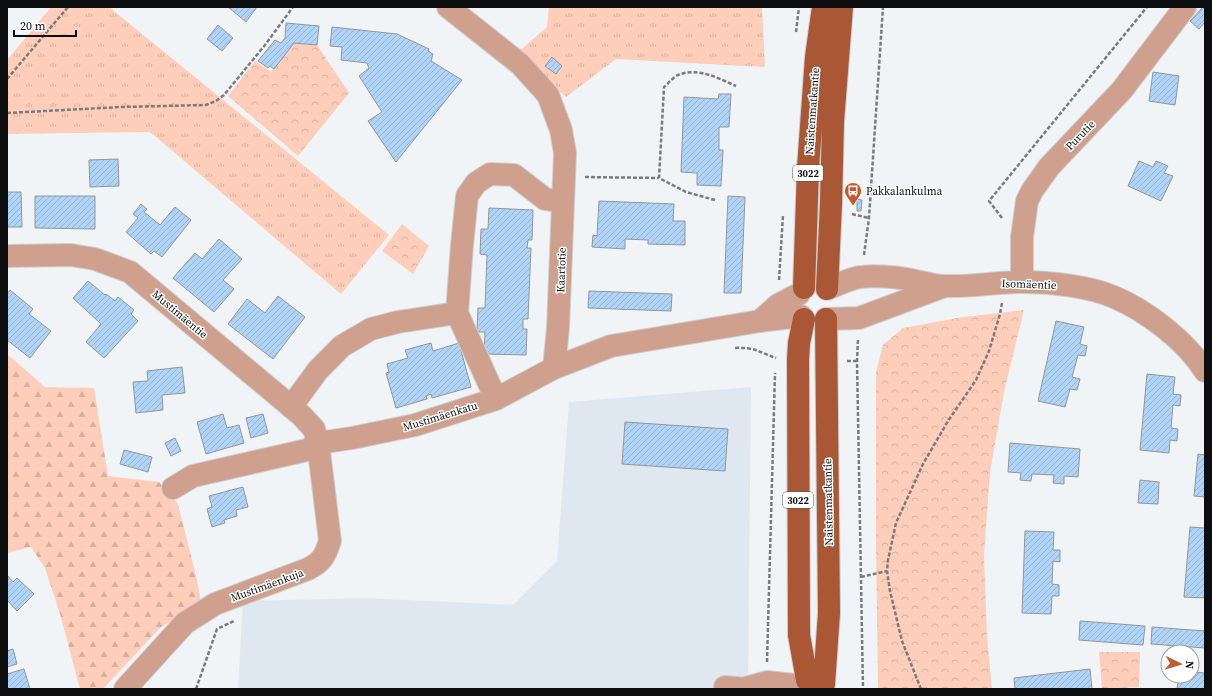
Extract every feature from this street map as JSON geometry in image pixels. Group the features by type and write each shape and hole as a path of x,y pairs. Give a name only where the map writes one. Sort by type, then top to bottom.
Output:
{"main road":[{"name":"Naistenmatkantie","path":"802,291 808,168 816,57 823,7"},
{"name":"Naistenmatkantie","path":"827,289 833,122 842,7"},
{"path":"802,291 812,285 820,285 831,293 834,302 833,312 819,323 811,322 802,318"},
{"name":"3022","path":"802,291 796,302 797,310 802,318 798,360 799,635 812,686"},
{"name":"Naistenmatkantie","path":"812,686 829,613 826,319"}],"street":[{"name":"Kaartotie","path":"448,7 520,64 548,95 561,130 565,153 558,328 554,368"},
{"name":"Purutie","path":"1013,282 1022,237 1027,201 1032,191 1049,167 1122,90 1185,7"},
{"path":"496,399 457,313 467,196 476,183 490,174 514,175 545,199 563,202"},
{"name":"Mustimäentie","path":"7,256 71,255 94,259 130,272 301,415 314,429 318,443"},
{"name":"Isomäentie","path":"827,289 861,277 905,278 945,286 1013,282 1053,284 1092,291 1113,297 1131,305 1168,331 1198,360 1205,371"},
{"path":"826,319 859,318 945,286"},
{"path":"760,321 778,305 802,291"},
{"path":"291,407 318,370 342,346 372,329 398,322 457,313"},
{"path":"554,368 611,346 760,321 802,318"},
{"name":"Mustimäenkatu","path":"173,488 193,476 307,450 318,443 352,438 415,425 496,399 554,368"},
{"name":"Mustimäenkuja","path":"124,689 186,623 215,604 308,570 318,564 326,554 330,541 318,443"},
{"path":"739,688 767,682 812,686"}],"path":[{"path":"7,79 68,7"},
{"path":"7,113 121,107 206,105 216,101 224,95 265,45 293,7"},
{"path":"861,277 869,218 883,7"},
{"path":"1022,237 1015,235 989,201 1146,7"},
{"path":"659,178 664,88 678,75 693,72 711,75 736,86"},
{"path":"582,177 659,178 686,192 715,200"},
{"path":"852,214 869,218"},
{"path":"921,689 902,641 890,591 887,571 896,523 920,470 948,421 976,380 989,351 1000,314 1013,282"},
{"path":"859,318 857,361 863,689"},
{"path":"861,577 887,571"},
{"path":"196,689 217,629"}],"shaded area":[{"path":"751,387 748,689 238,689 243,601 365,598 513,605 557,561 569,402"}],"green space":[{"path":"51,7 109,7 389,235 341,294 150,132 7,134 7,60"},
{"path":"549,7 762,7 765,67 616,59 566,97 517,53 547,27"},
{"path":"294,43 317,45 349,93 298,156 228,96 255,61 271,72"},
{"path":"402,224 429,246 413,274 382,251"},
{"path":"1024,310 1004,392 990,472 984,555 987,637 992,689 878,689 876,372 883,345 903,328 963,317"},
{"path":"7,354 45,387 94,388 108,476 159,482 178,504 201,602 160,628 103,689 80,689 60,614 45,568 31,547 7,553"},
{"path":"1099,652 1140,652 1139,687 1102,689"}],"building":[{"path":"228,7 257,7 246,22"},
{"path":"1203,7 1205,7 1205,22 1199,29 1190,21"},
{"path":"286,23 319,26 317,45 294,43 274,69 270,66 268,68 258,61 275,40 281,43 285,38"},
{"path":"218,25 233,38 222,51 207,39"},
{"path":"332,27 397,34 429,49 428,51 433,54 431,61 462,80 396,162 368,121 382,112 359,76 369,68 367,63 341,60 342,47 330,46"},
{"path":"552,57 562,66 556,74 545,66"},
{"path":"1153,72 1179,76 1175,105 1149,101"},
{"path":"719,94 731,94 729,127 719,127 719,150 723,150 721,186 697,185 697,173 681,172 684,97 718,99"},
{"path":"118,159 119,186 90,187 89,160"},
{"path":"1139,161 1153,167 1156,161 1168,166 1164,173 1173,176 1161,201 1128,186"},
{"path":"7,192 21,192 22,227 7,227"},
{"path":"35,196 95,196 95,229 35,228"},
{"path":"728,196 745,197 741,293 724,293"},
{"path":"857,199 862,200 861,211 857,211"},
{"path":"599,201 674,204 673,221 685,221 685,245 648,244 648,240 625,239 625,249 592,247 593,235 597,236"},
{"path":"141,204 147,209 144,212 160,225 175,207 191,220 162,257 154,251 151,254 126,232 138,218 133,214"},
{"path":"489,208 533,210 532,240 528,240 527,248 531,248 528,319 523,319 523,329 527,329 526,355 484,354 485,332 477,332 478,308 485,308 487,255 480,254 481,229 488,229"},
{"path":"219,239 242,259 223,280 234,289 214,312 173,278 195,253 202,259"},
{"path":"88,281 115,301 118,297 134,310 131,314 138,321 104,358 86,342 101,324 73,298"},
{"path":"10,290 33,309 29,314 51,331 30,358 7,340 7,294"},
{"path":"589,291 672,294 671,311 588,308"},
{"path":"278,296 305,317 273,359 228,324 247,299 265,313"},
{"path":"1056,321 1084,327 1080,344 1087,346 1085,356 1078,355 1072,377 1080,379 1077,390 1070,389 1065,407 1038,401"},
{"path":"431,343 433,351 459,343 471,387 432,398 431,394 426,396 427,399 396,408 386,373 389,372 387,364 408,358 405,350"},
{"path":"182,367 185,393 162,395 163,410 136,413 133,382 148,381 147,371"},
{"path":"1147,374 1175,377 1173,394 1181,395 1180,406 1173,405 1171,428 1178,429 1177,441 1170,440 1169,453 1140,450"},
{"path":"223,414 227,428 239,425 244,443 206,454 197,422"},
{"path":"263,414 268,433 251,438 246,418"},
{"path":"625,422 728,429 725,471 622,464"},
{"path":"175,438 181,451 171,456 165,443"},
{"path":"1010,443 1080,449 1078,477 1064,476 1064,484 1053,483 1054,475 1032,474 1031,481 1020,480 1021,473 1008,472"},
{"path":"124,450 152,457 148,472 120,464"},
{"path":"1198,454 1205,455 1205,497 1194,496"},
{"path":"1140,480 1159,482 1158,504 1138,503"},
{"path":"243,487 248,507 236,510 237,516 224,520 225,523 212,527 207,509 212,507 209,496"},
{"path":"1190,527 1205,528 1205,598 1184,597"},
{"path":"1025,531 1054,532 1053,550 1060,550 1060,562 1053,561 1052,584 1059,585 1059,596 1052,596 1051,614 1022,613"},
{"path":"7,575 13,582 17,578 34,594 17,611 7,600"},
{"path":"1080,621 1145,626 1143,645 1079,640"},
{"path":"1152,627 1205,631 1205,648 1200,648 1200,644 1151,644"},
{"path":"13,649 17,664 7,667 7,651"},
{"path":"24,669 30,689 7,689 7,674"},
{"path":"1090,669 1092,689 1015,689 1014,678"},
{"path":"1200,673 1205,673 1205,689 1177,689 1178,684 1200,684"}],"place":[{"name":"Pakkalankulma","path":"853,206"}]}
